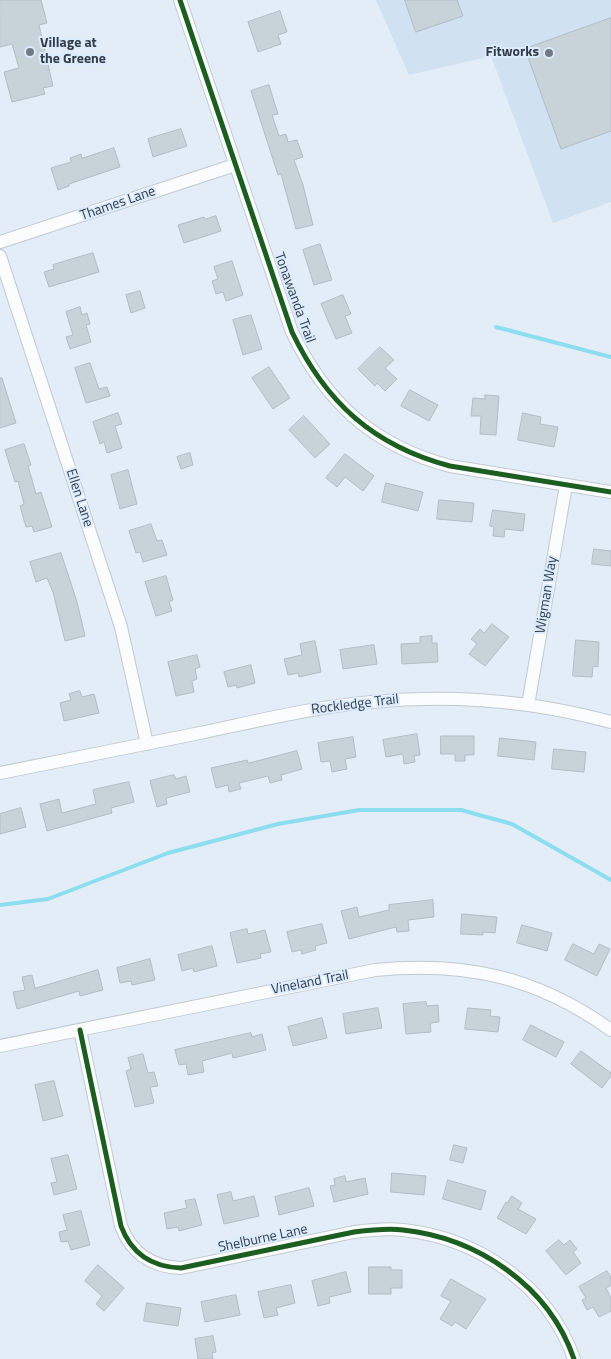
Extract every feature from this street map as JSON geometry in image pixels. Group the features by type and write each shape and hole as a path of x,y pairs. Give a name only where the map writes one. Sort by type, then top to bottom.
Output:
{"street":[{"name":"Tonawanda Trail","path":"180,0 292,332 304,357 336,400 359,421 386,440 412,454 450,466 611,492"},
{"name":"Thames Lane","path":"0,242 235,165"},
{"name":"Ellen Lane","path":"0,256 121,627 147,744"},
{"name":"Wigman Way","path":"528,705 566,485"},
{"name":"Rockledge Trail","path":"0,773 304,711 370,702 434,698 491,701 552,709 611,722"},
{"name":"Vineland Trail","path":"0,1046 375,970 407,967 439,967 477,971 508,978 557,997 611,1030"},
{"name":"Shelburne Lane","path":"80,1030 121,1226 128,1242 145,1258 160,1266 181,1268 354,1232 379,1229 402,1230 443,1238 463,1244 490,1258 526,1285 555,1320 574,1359"}],"shaded area":[{"path":"376,0 611,0 611,202 553,223 491,56 409,75"}],"building":[{"name":"Village at the Greene","path":"0,0 41,0 47,23 39,25 53,86 43,88 45,94 12,102 4,72 19,68 12,44 0,47"},
{"path":"405,0 457,0 463,16 416,32"},
{"path":"280,11 287,32 278,35 281,44 258,52 248,22"},
{"path":"611,18 611,131 561,149 525,49"},
{"path":"269,85 278,114 272,115 279,136 286,134 288,142 297,140 303,157 294,160 303,185 313,225 296,229 281,174 278,175 251,91"},
{"path":"181,129 187,146 153,157 148,139"},
{"path":"114,148 120,167 69,184 69,186 58,190 51,168 71,162 70,158 81,154 82,158"},
{"path":"216,216 221,231 184,243 178,225 204,217 205,219"},
{"path":"320,244 332,280 314,285 303,250"},
{"path":"93,253 99,272 49,287 44,272 54,269 53,265"},
{"path":"232,261 243,295 226,301 223,292 216,294 212,281 218,279 214,267"},
{"path":"140,291 145,308 131,313 126,295"},
{"path":"343,295 351,314 345,316 352,333 336,339 321,304"},
{"path":"80,307 82,315 87,313 90,324 86,325 91,342 70,349 66,337 73,335 66,312"},
{"path":"251,315 262,349 243,355 233,320"},
{"path":"380,347 394,360 385,368 397,379 385,391 377,383 375,386 358,369"},
{"path":"90,363 99,389 107,387 110,396 86,403 75,368"},
{"path":"269,367 290,398 273,409 252,378"},
{"path":"0,378 2,378 16,423 0,428"},
{"path":"410,390 438,405 429,421 401,406"},
{"path":"485,395 499,396 496,435 480,434 481,416 471,416 473,398 485,399"},
{"path":"118,413 122,424 115,426 122,448 107,453 104,442 100,444 93,422"},
{"path":"523,413 541,417 540,424 558,427 554,447 518,440"},
{"path":"304,416 330,444 315,458 289,430"},
{"path":"24,444 31,465 28,466 36,494 41,492 52,527 34,532 32,526 26,527 20,506 24,504 18,481 15,482 5,450"},
{"path":"190,453 193,465 181,469 177,457"},
{"path":"345,454 374,476 363,491 345,477 337,487 326,478"},
{"path":"128,470 137,504 120,509 111,475"},
{"path":"386,483 423,492 418,511 382,502"},
{"path":"439,500 474,503 472,522 437,519"},
{"path":"493,510 525,514 523,531 505,529 504,537 493,536 494,527 490,526"},
{"path":"151,524 157,541 162,540 167,555 143,562 140,552 136,553 129,531"},
{"path":"594,549 611,551 611,566 592,564"},
{"path":"61,553 77,602 85,636 65,641 53,592 47,578 36,582 30,562"},
{"path":"166,576 173,600 169,602 172,611 156,616 145,582"},
{"path":"492,624 509,637 485,666 469,654 477,644 471,639 480,629 484,633"},
{"path":"432,636 432,643 437,643 438,662 402,664 401,644 420,643 420,637"},
{"path":"576,640 599,642 598,667 593,666 592,677 573,676"},
{"path":"315,641 321,672 299,677 298,673 288,675 284,659 302,655 300,644"},
{"path":"374,645 377,664 343,669 340,650"},
{"path":"197,655 200,667 195,669 197,679 192,681 194,692 176,696 168,662"},
{"path":"251,665 255,683 237,688 236,685 228,687 224,672"},
{"path":"80,691 82,697 94,694 99,713 64,721 60,703 71,700 69,694"},
{"path":"417,734 420,755 414,756 415,762 404,764 403,754 386,757 383,740"},
{"path":"441,736 474,736 474,755 465,755 465,761 455,761 455,754 441,754"},
{"path":"353,737 356,757 345,759 347,769 332,772 330,761 321,762 318,743"},
{"path":"500,738 536,742 534,760 498,756"},
{"path":"554,749 586,752 584,772 552,769"},
{"path":"297,751 302,769 281,775 282,780 270,783 268,776 239,783 241,789 229,792 228,785 216,788 211,768 247,760 248,763"},
{"path":"174,775 176,779 186,776 190,792 166,798 167,804 157,807 150,781"},
{"path":"129,782 134,802 111,808 112,813 47,831 40,804 59,799 62,813 96,804 93,790"},
{"path":"21,808 26,827 0,834 0,814"},
{"path":"433,900 434,917 408,920 409,931 397,932 396,927 349,939 341,911 357,907 359,917 389,910 389,905"},
{"path":"462,914 497,917 495,933 483,932 483,935 461,934"},
{"path":"322,924 327,943 315,946 316,950 302,954 301,950 292,952 287,932"},
{"path":"522,925 552,933 547,951 517,943"},
{"path":"247,929 248,934 265,930 271,952 260,954 261,958 237,963 230,933"},
{"path":"573,944 594,954 599,944 610,949 597,976 565,960"},
{"path":"212,946 217,966 194,972 193,968 182,971 178,955"},
{"path":"150,959 155,980 132,985 131,981 120,983 117,968"},
{"path":"98,970 103,990 80,996 79,991 17,1009 13,992 25,990 22,977 32,975 35,988"},
{"path":"426,1002 427,1006 438,1005 439,1022 430,1023 431,1032 406,1034 403,1004"},
{"path":"378,1008 382,1028 346,1034 343,1014"},
{"path":"468,1008 491,1010 490,1016 500,1017 498,1032 465,1029"},
{"path":"322,1018 327,1038 293,1046 288,1027"},
{"path":"531,1025 564,1042 556,1057 523,1040"},
{"path":"251,1033 252,1037 262,1034 266,1050 233,1058 232,1053 202,1061 204,1072 188,1075 186,1064 179,1065 175,1050"},
{"path":"581,1051 611,1073 611,1076 602,1088 571,1064"},
{"path":"143,1054 148,1073 154,1072 158,1086 150,1087 154,1103 135,1107 126,1071 131,1069 128,1058"},
{"path":"54,1081 63,1116 43,1121 35,1085"},
{"path":"454,1145 467,1148 463,1163 450,1160"},
{"path":"68,1155 77,1189 54,1195 51,1183 57,1182 51,1159"},
{"path":"392,1173 426,1176 424,1195 391,1192"},
{"path":"345,1176 346,1182 365,1178 368,1194 334,1202 330,1186 335,1185 334,1179"},
{"path":"448,1180 486,1191 481,1210 443,1199"},
{"path":"309,1188 314,1206 279,1215 275,1197"},
{"path":"231,1192 233,1201 254,1196 259,1216 224,1224 217,1195"},
{"path":"512,1196 522,1203 518,1209 536,1219 526,1234 497,1218 506,1202"},
{"path":"195,1199 202,1225 179,1231 178,1227 167,1229 164,1213 187,1208 185,1201"},
{"path":"81,1211 90,1245 71,1250 68,1241 61,1242 59,1232 67,1230 63,1215"},
{"path":"559,1240 564,1245 570,1240 577,1249 573,1252 581,1263 566,1275 546,1251"},
{"path":"98,1265 124,1288 104,1311 96,1304 102,1296 85,1281"},
{"path":"369,1267 391,1267 391,1270 402,1270 402,1288 391,1288 391,1294 369,1294"},
{"path":"607,1271 611,1277 611,1285 606,1288 611,1298 611,1311 599,1317 593,1307 587,1310 582,1300 586,1298 579,1287"},
{"path":"346,1272 351,1292 329,1297 330,1303 318,1306 312,1281"},
{"path":"451,1279 486,1299 466,1329 455,1322 452,1326 440,1319 451,1301 441,1296"},
{"path":"291,1285 295,1303 276,1308 278,1315 264,1318 258,1292"},
{"path":"236,1295 240,1315 205,1322 201,1302"},
{"path":"147,1303 181,1308 178,1326 144,1321"},
{"path":"213,1336 216,1352 212,1353 213,1359 198,1359 195,1339"}],"waterway":[{"path":"496,327 611,357"},
{"path":"0,905 48,899 168,853 278,824 359,810 461,810 512,824 611,880"}],"cycle path":[{"path":"180,0 292,332 320,380 337,400 355,418 376,434 398,447 423,457 450,466 611,492"},
{"path":"80,1030 121,1226 125,1236 144,1257 161,1265 181,1268 354,1232 391,1229 431,1235 458,1243 483,1255 507,1270 529,1288 547,1309 563,1333 574,1359"}],"place":[{"name":"Village at the Greene","path":"30,52"},
{"name":"Fitworks","path":"549,53"}]}
